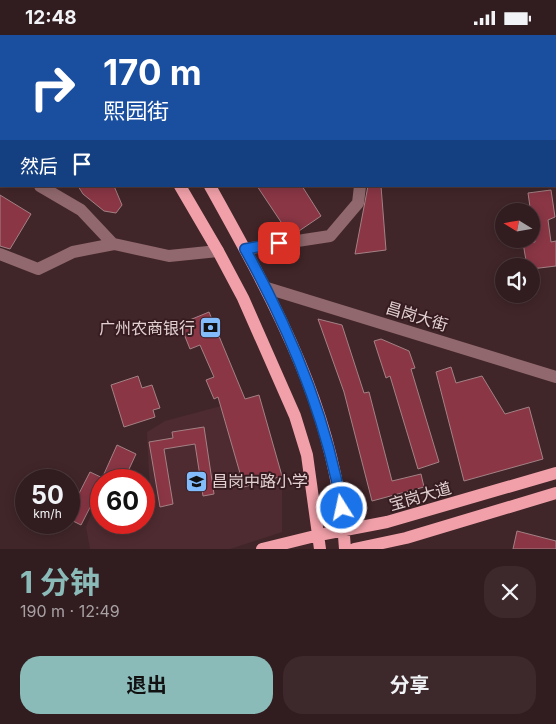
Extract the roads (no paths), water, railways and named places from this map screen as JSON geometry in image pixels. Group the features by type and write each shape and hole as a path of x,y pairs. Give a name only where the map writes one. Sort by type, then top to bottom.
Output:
{"main road":[{"path":"181,187 218,251 256,324 296,416 307,455 320,549"},
{"path":"211,187 267,288 321,418 338,483 345,549"},
{"name":"宝岗大道","path":"262,549 319,535 387,522 556,473"},
{"path":"354,549 406,538 556,493"}],"lane":[{"path":"42,187 81,210 113,244"},
{"path":"245,249 330,236 358,203 360,187"},
{"path":"0,253 38,269 74,252 113,244 169,256 218,251"},
{"name":"昌岗大街","path":"267,288 556,377"}],"place":[{"name":"广州农商银行","path":"211,328"},
{"name":"昌岗中路小学","path":"196,481"}]}
